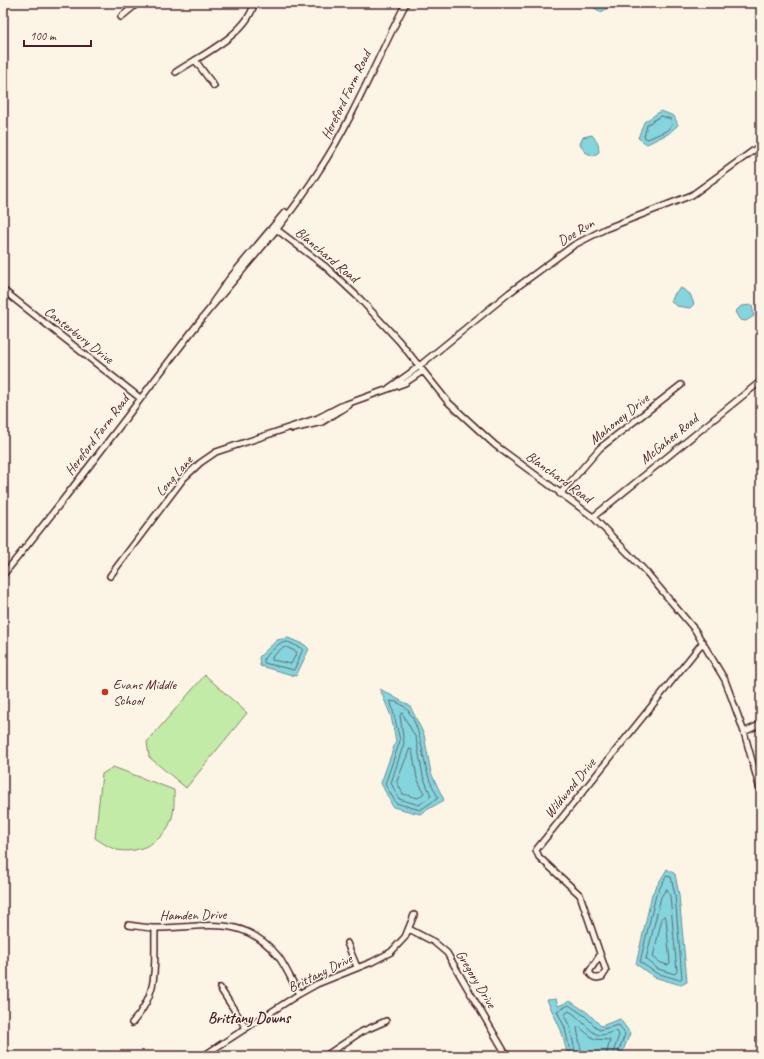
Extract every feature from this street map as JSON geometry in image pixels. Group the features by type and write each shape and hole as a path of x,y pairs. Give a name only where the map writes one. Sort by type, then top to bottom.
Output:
{"street":[{"path":"121,17 138,3"},
{"path":"176,72 242,27 253,10 254,3"},
{"name":"Hereford Farm Road","path":"3,575 46,524 140,398 209,310 303,195 343,129 406,3"},
{"path":"195,60 214,86"},
{"name":"Doe Run","path":"419,366 509,293 574,245 605,229 692,195 761,146"},
{"name":"Hereford Farm Road","path":"209,310 216,295 229,279 282,216 303,195"},
{"name":"Blanchard Road","path":"276,229 326,267 360,299 399,341 447,400 495,444 560,494 593,517 647,572 703,642 725,680 744,732 761,793"},
{"name":"Canterbury Drive","path":"3,290 140,398"},
{"name":"Long Lane","path":"389,388 419,366"},
{"name":"Long Lane","path":"110,576 192,469 216,452 284,430 322,422 358,399 405,383 423,371"},
{"name":"McGahee Road","path":"593,517 761,381"},
{"name":"Mahoney Drive","path":"560,494 600,448 681,385"},
{"name":"Wildwood Drive","path":"600,955 580,895 540,857 536,850 703,642"},
{"path":"744,732 761,724"},
{"name":"Brittany Drive","path":"203,1056 317,984 391,952 399,945 410,929 414,915"},
{"name":"Hamden Drive","path":"128,925 155,928 223,925 247,931 270,948 279,958 299,994"},
{"path":"132,1023 148,1002 152,990 155,928"},
{"name":"Gregory Drive","path":"410,929 434,942 447,953 507,1056"},
{"path":"347,943 357,967"},
{"path":"220,988 246,1028"},
{"path":"325,1056 361,1032 386,1021"}],"green space":[{"path":"205,675 247,713 186,788 149,757 147,742"},
{"path":"113,767 174,790 173,815 166,830 154,842 138,849 122,851 114,849 95,838 102,774"}],"water":[{"path":"586,3 604,3 608,8 601,12"},
{"path":"661,111 674,116 678,125 668,134 647,144 638,138 644,122"},
{"path":"592,135 598,143 599,152 593,156 585,152 580,144 583,137"},
{"path":"681,288 690,294 694,304 690,308 677,306 671,302 675,293"},
{"path":"752,305 754,316 746,321 740,320 735,312 741,306"},
{"path":"288,638 305,645 309,649 296,676 260,666 259,657 277,640"},
{"path":"380,689 410,706 424,735 431,773 444,800 420,814 393,807 381,783 396,741 391,716"},
{"path":"667,869 675,874 679,895 687,982 681,985 654,977 636,964 652,894"},
{"path":"556,999 558,1006 570,1001 588,1013 601,1026 620,1019 630,1033 621,1056 568,1056 561,1030 547,1000"}],"place":[{"name":"Evans Middle School","path":"105,692"}],"district":[{"name":"Brittany Downs","path":"249,1018"}]}
